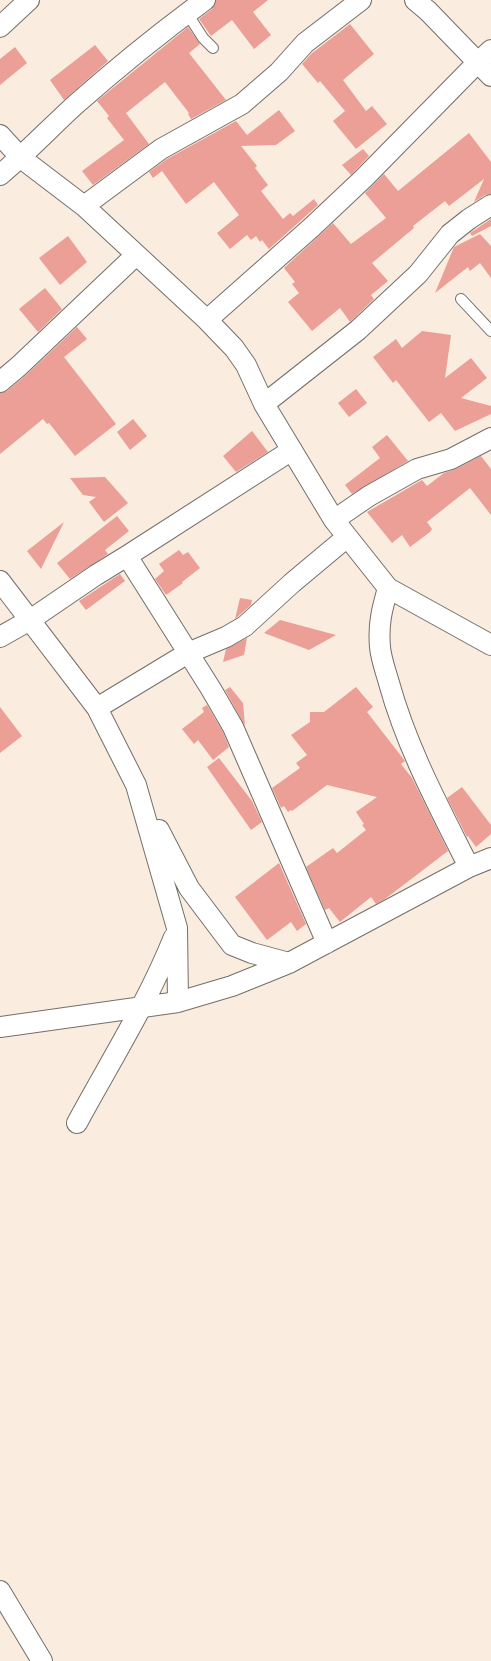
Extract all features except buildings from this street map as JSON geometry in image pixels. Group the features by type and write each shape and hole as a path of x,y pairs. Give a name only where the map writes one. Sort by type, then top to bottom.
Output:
{"street":[{"path":"0,27 29,0"},
{"path":"0,175 21,158 75,105 157,35 205,0"},
{"path":"84,206 162,149 242,104 279,72 305,43 361,0"},
{"path":"415,0 484,56 491,76"},
{"path":"207,320 312,227 352,189 484,56"},
{"path":"0,135 21,158 84,206 136,256 207,320 234,348 246,365 264,404 334,520 388,588 491,645"},
{"path":"264,404 380,310 418,274 450,234 469,219 491,205"},
{"path":"0,382 136,256"},
{"path":"334,520 369,496 417,469 450,459 491,438"},
{"path":"0,637 30,620 96,575 292,450"},
{"path":"97,708 188,653 226,637 245,626 292,583 347,537"},
{"path":"127,556 233,727 327,943"},
{"path":"0,581 97,708 189,888 232,944 252,953 289,963"},
{"path":"388,588 380,617 380,649 394,699 416,760 469,867"},
{"path":"136,785 177,928 178,1002"},
{"path":"0,1027 178,1002 232,986 289,963 469,867 491,858"},
{"path":"77,1123 141,1008 165,961 177,928"},
{"path":"0,1591 42,1661"}],"lane":[{"path":"187,13 203,38 213,48"},
{"path":"461,299 491,330"}]}
